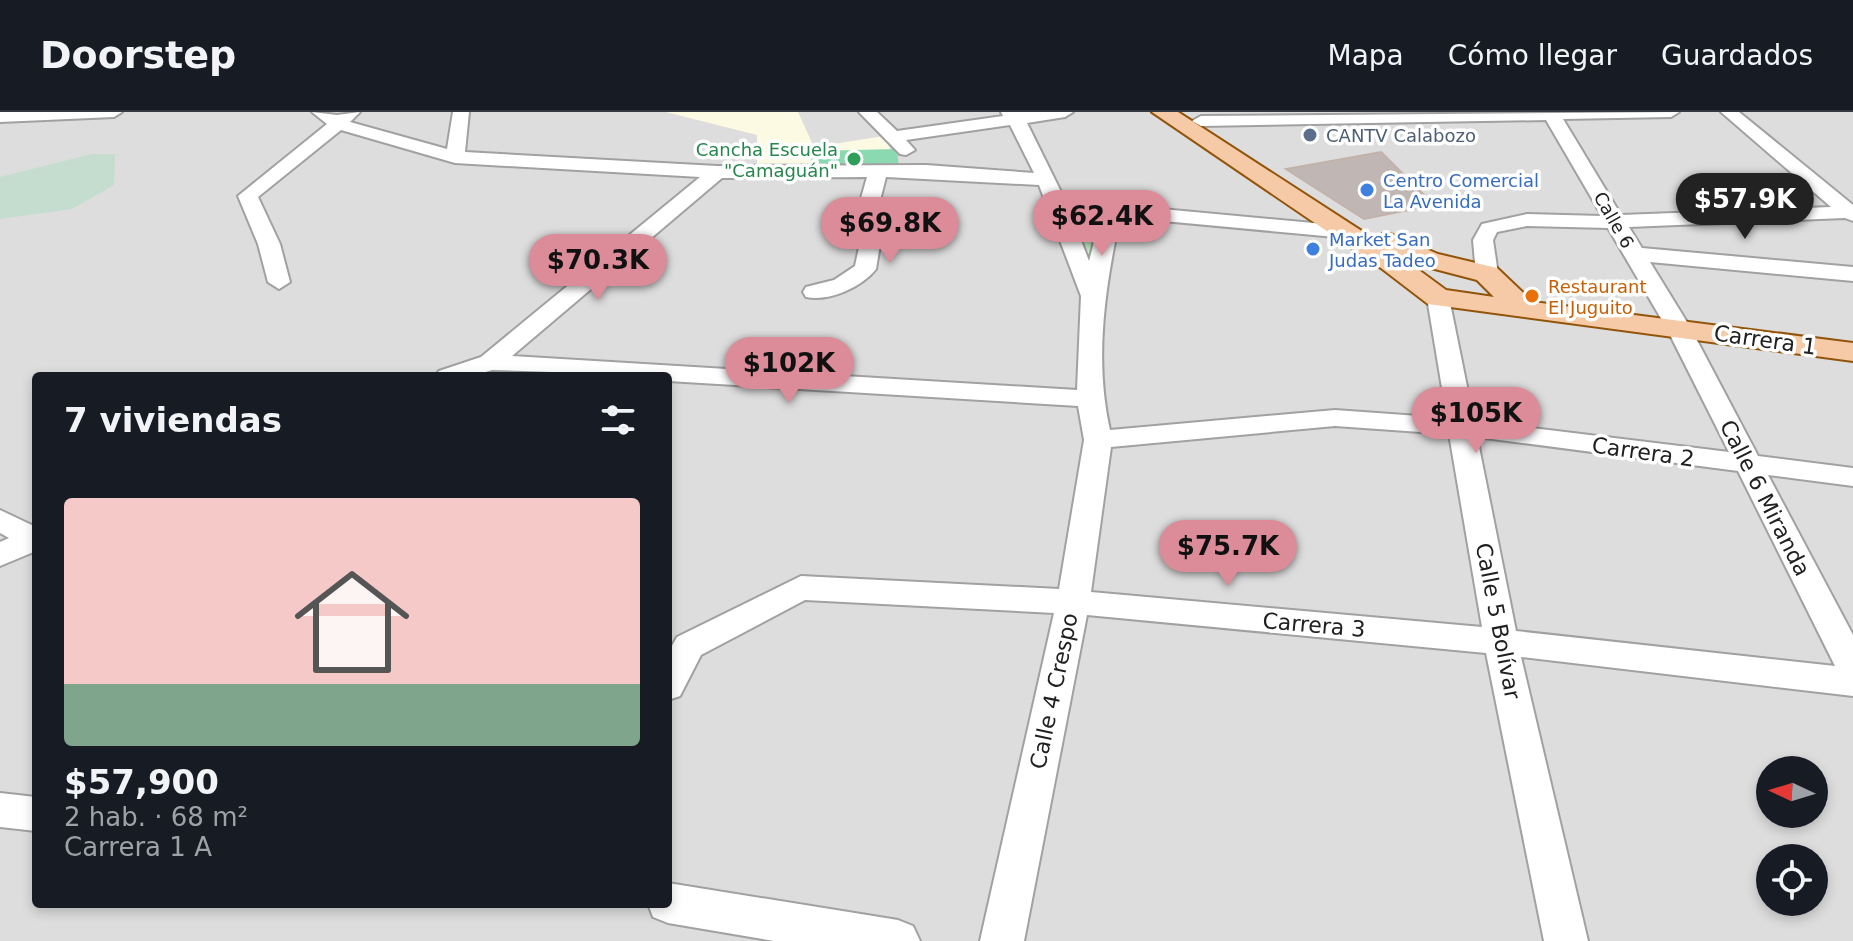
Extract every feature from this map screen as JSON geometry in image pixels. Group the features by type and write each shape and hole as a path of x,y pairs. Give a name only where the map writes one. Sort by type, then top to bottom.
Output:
{"main road":[{"path":"1163,112 1346,232 1438,298"},
{"path":"1194,117 1404,251 1487,274 1523,308"},
{"name":"Carrera 1","path":"1438,298 1853,352"}],"street":[{"path":"0,117 114,112"},
{"path":"320,112 346,118 455,157 717,172 926,171 1047,180"},
{"path":"455,157 461,112"},
{"path":"867,112 926,171"},
{"path":"893,137 1013,115 1065,112"},
{"path":"1194,117 1671,112"},
{"path":"1729,112 1852,213"},
{"name":"Calle 6","path":"1551,113 1678,327"},
{"path":"1013,115 1047,180 1092,296"},
{"path":"279,282 269,244 248,196 346,118"},
{"path":"814,292 842,285 865,269 872,233 866,216 878,171"},
{"path":"460,372 490,362 717,172"},
{"path":"1055,205 1346,232"},
{"path":"1092,296 1112,210"},
{"path":"1487,274 1483,240 1489,228 1527,220 1567,223 1852,213"},
{"path":"1633,254 1853,274"},
{"name":"Calle 4 Crespo","path":"1002,941 1073,602 1098,440 1090,399 1092,296"},
{"name":"Calle 5 Bolívar","path":"1438,298 1501,642 1566,941"},
{"name":"Calle 6 Miranda","path":"1678,327 1853,667"},
{"path":"490,362 652,372"},
{"path":"672,373 1090,399"},
{"name":"Carrera 2","path":"1098,440 1335,418 1460,427 1853,477"},
{"path":"0,520 32,536"},
{"path":"0,555 32,539"},
{"name":"Carrera 3","path":"672,678 689,646 801,588 1073,602 1501,642 1853,682"},
{"path":"0,810 32,814"},
{"path":"672,904 898,941"}],"shaded area":[{"path":"0,112 1853,112 1853,941 0,941"},
{"path":"666,112 798,112 814,147 884,136 899,167 757,166 757,135"}],"green space":[{"name":"Cancha Escuela \"Camaguán\"","path":"897,149 899,167 810,170 811,151"},
{"path":"92,154 115,154 114,185 72,209 0,219 0,177"},
{"path":"1063,209 1107,213 1089,277"}],"building":[{"name":"Centro Comercial La Avenida","path":"1381,152 1434,205 1364,219 1286,169"}],"place":[{"name":"CANTV Calabozo","path":"1310,135"},
{"name":"Cancha Escuela \"Camaguán\"","path":"854,159"},
{"name":"Centro Comercial La Avenida","path":"1367,190"},
{"name":"Market San Judas Tadeo","path":"1313,249"},
{"name":"Restaurant El Juguito","path":"1532,296"}]}
